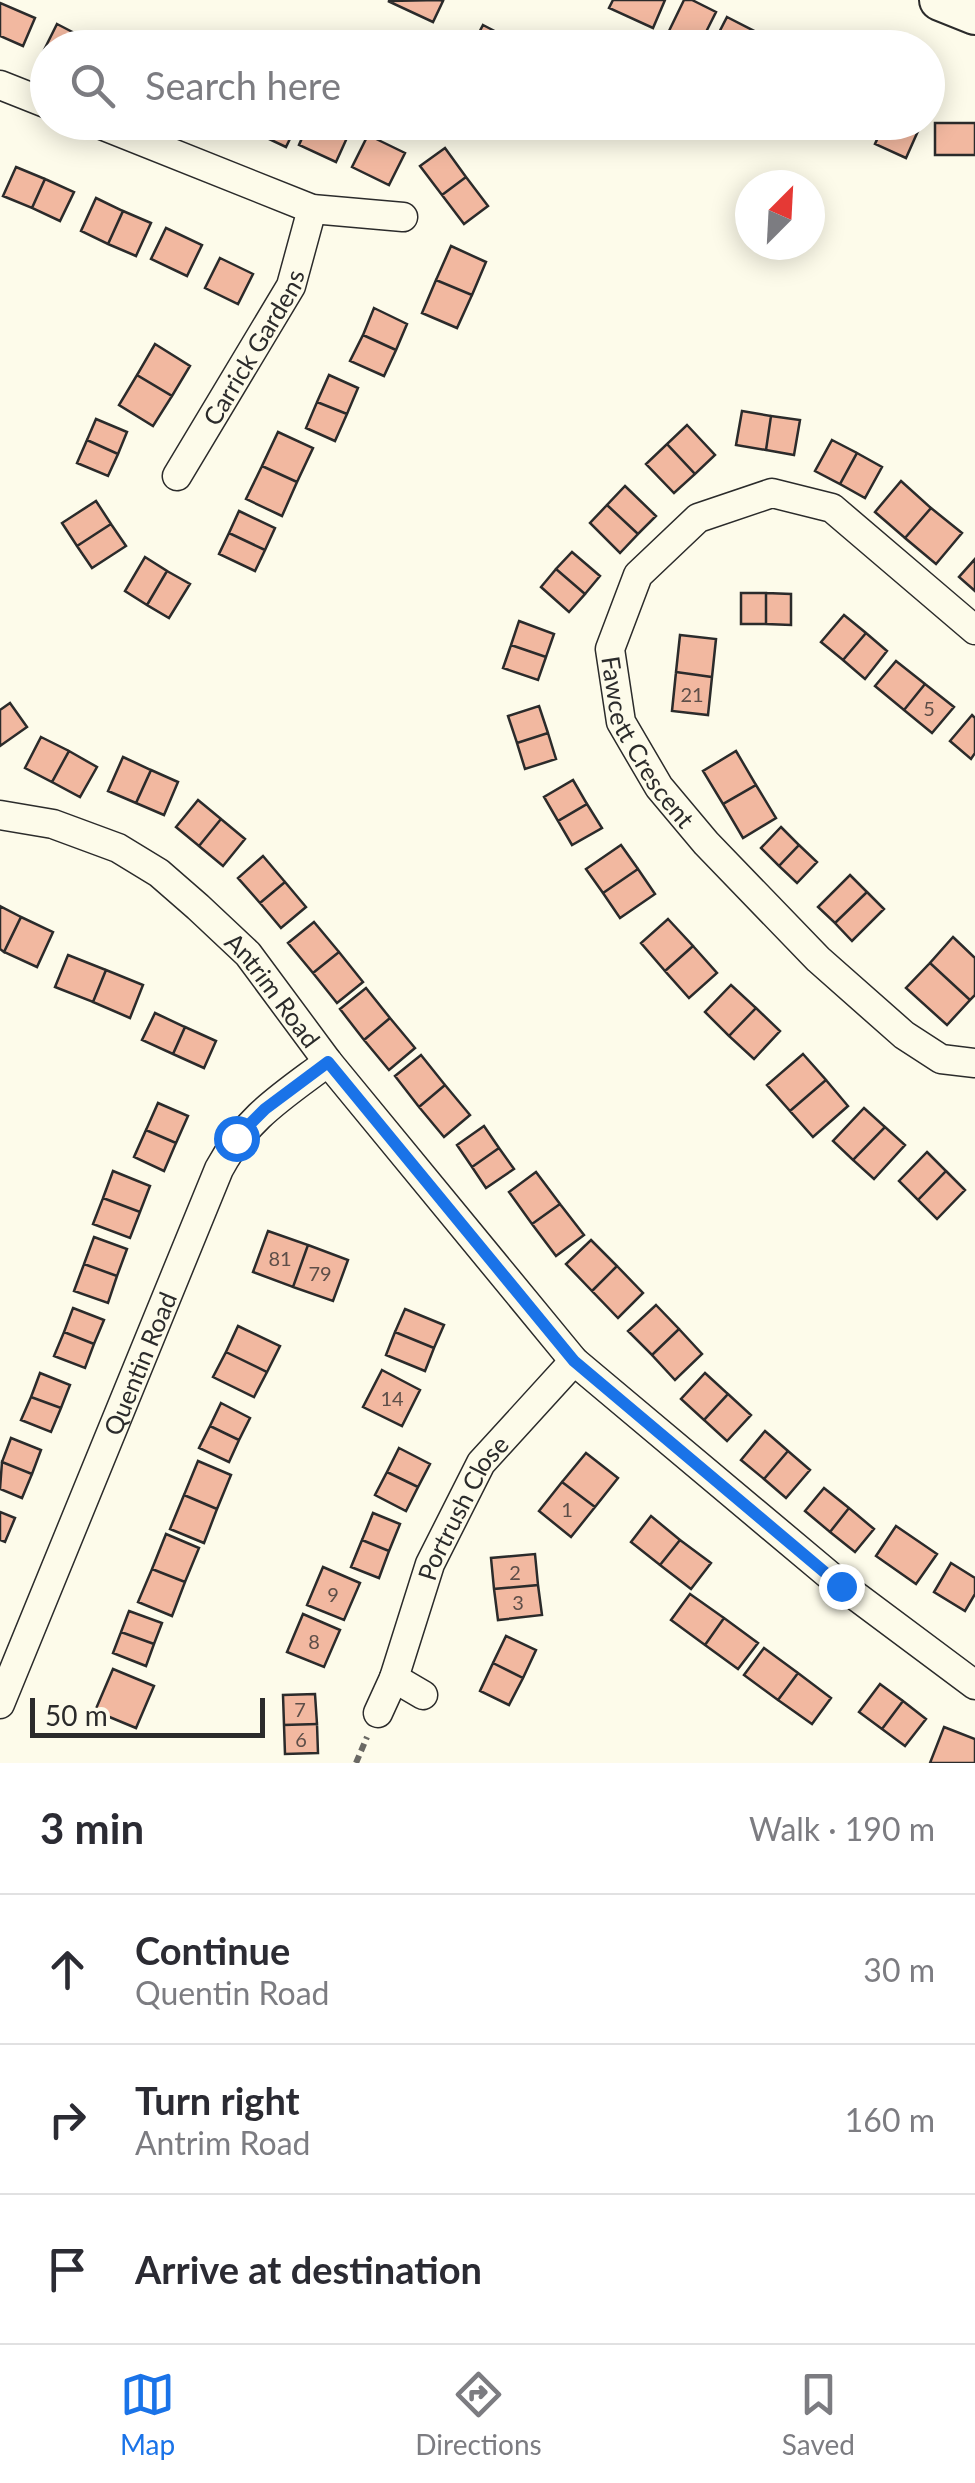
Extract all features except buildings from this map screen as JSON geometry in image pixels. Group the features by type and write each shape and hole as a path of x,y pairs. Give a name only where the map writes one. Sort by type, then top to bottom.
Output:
{"street":[{"path":"0,85 30,97"},
{"path":"139,140 312,209 403,217"},
{"name":"Carrick Gardens","path":"177,476 291,286 312,209"},
{"name":"Fawcett Crescent","path":"975,630 832,508 772,493 698,518 650,564 638,576 610,650 620,722 659,787 706,843 818,959 904,1035 940,1060 975,1063"},
{"name":"Antrim Road","path":"0,815 70,830 118,848 159,873 248,954 328,1062 574,1361 841,1586 975,1685"},
{"name":"Quentin Road","path":"0,1704 219,1169 236,1138 256,1118 328,1062"},
{"name":"Portrush Close","path":"378,1714 394,1678 430,1564 481,1462 574,1361"},
{"path":"394,1678 423,1694"}],"route":[{"path":"236,1138 265,1109 328,1062 574,1361 841,1586"}]}
